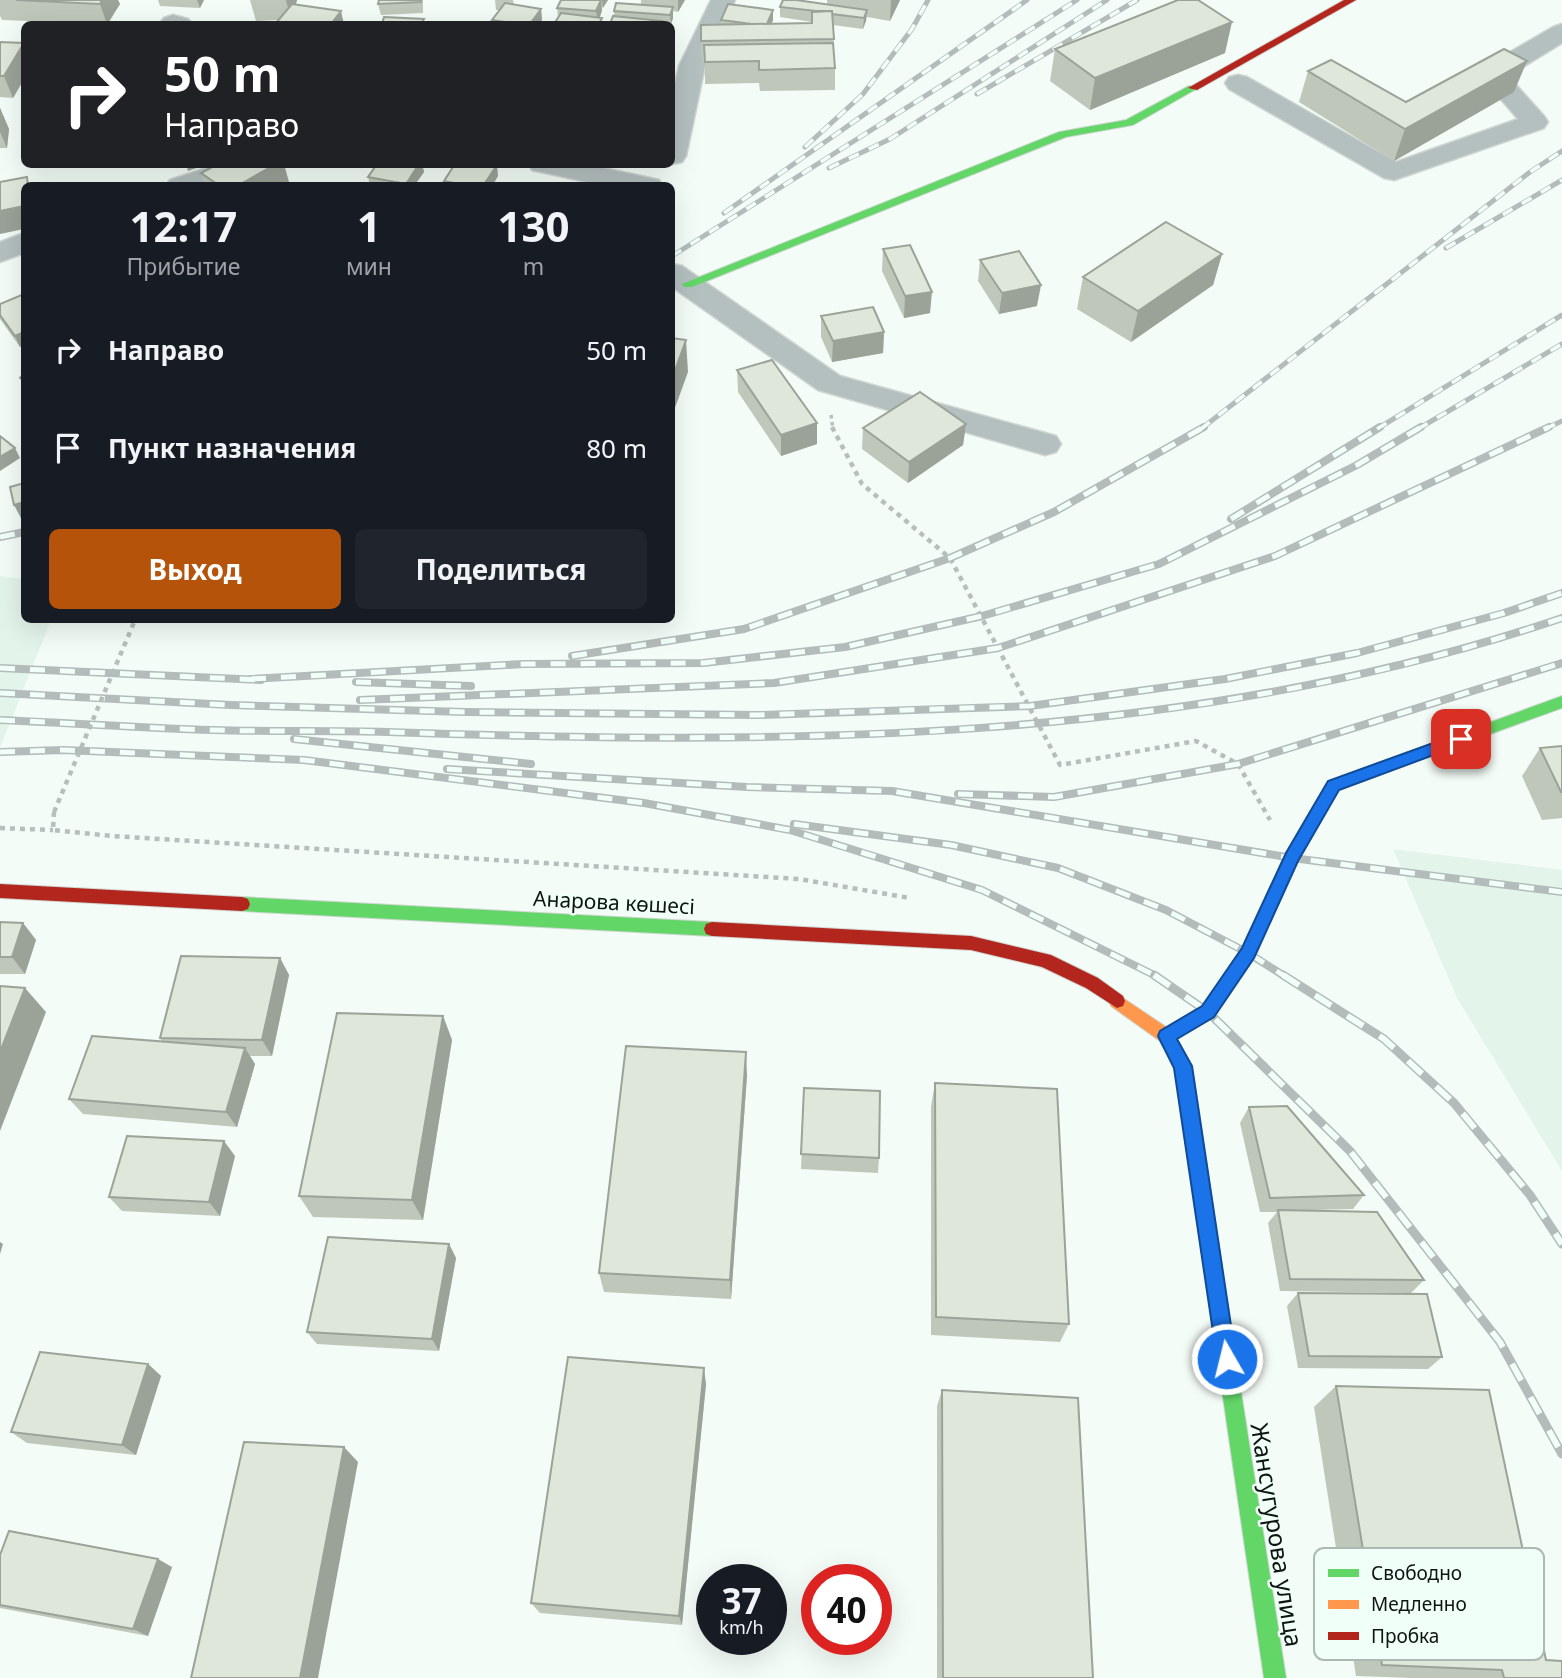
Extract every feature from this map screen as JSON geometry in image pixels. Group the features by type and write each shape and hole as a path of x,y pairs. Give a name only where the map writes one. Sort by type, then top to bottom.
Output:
{"street":[{"path":"675,142 692,65 723,0"},
{"path":"680,279 1063,134 1129,123 1351,0"},
{"path":"1238,83 1394,172 1535,122 1492,74 1562,32"},
{"path":"192,182 236,168"},
{"path":"561,168 630,182"},
{"path":"0,253 21,243"},
{"path":"680,279 828,383 1045,444"},
{"path":"1166,1036 1208,1012 1248,953 1292,858 1334,785 1562,702"},
{"name":"Анарова көшесі","path":"0,891 971,943 1045,960 1092,983 1166,1036 1183,1066"},
{"name":"Жансугурова улица","path":"1183,1066 1275,1678"}],"path":[{"path":"828,383 831,426 862,485 950,558 1060,765 1196,741 1238,764 1292,858"},
{"path":"54,812 134,623"},
{"path":"0,828 53,830"}],"shaded area":[{"path":"0,576 21,579 21,623 50,623 0,748"},
{"path":"1393,849 1562,870 1562,1171 1457,998"}],"building":[{"path":"16,0 102,0 100,4"},
{"path":"379,0 421,0 421,2 378,4"},
{"path":"561,0 601,0 596,11 557,8"},
{"path":"783,0 867,10 864,18 832,14 832,11 780,7"},
{"path":"1178,0 1198,0 1232,22 1095,78 1055,49"},
{"path":"505,3 541,9 532,21 492,20"},
{"path":"616,3 673,7 670,15 614,11"},
{"path":"292,4 341,11 333,21 278,21"},
{"path":"728,4 773,10 767,24 721,20"},
{"path":"832,11 834,39 701,41 701,25 812,23 812,12"},
{"path":"561,13 602,18 600,21 556,21"},
{"path":"613,16 662,21 611,21"},
{"path":"384,17 424,19 423,21 383,21"},
{"path":"0,42 21,43 21,48 4,76 0,76"},
{"path":"833,43 835,68 759,70 759,61 705,62 704,45"},
{"path":"1504,49 1527,61 1405,129 1308,71 1331,60 1406,102"},
{"path":"210,168 269,168 244,182 214,182 201,173"},
{"path":"374,168 416,168 407,182 368,177"},
{"path":"452,168 495,168 486,182 444,181"},
{"path":"27,177 28,182 21,182 21,207 0,211 0,182"},
{"path":"1166,222 1222,254 1138,311 1083,277"},
{"path":"910,245 932,292 905,296 883,249"},
{"path":"1019,251 1041,285 1002,293 980,260"},
{"path":"21,295 21,333 15,336 0,315 0,304"},
{"path":"873,307 884,332 833,341 821,316"},
{"path":"675,338 686,340 675,371"},
{"path":"772,360 817,423 781,435 737,370"},
{"path":"920,392 966,424 909,462 863,428"},
{"path":"0,436 15,448 0,457"},
{"path":"21,484 21,503 14,505 10,487"},
{"path":"1562,746 1562,792 1561,792 1540,748"},
{"path":"0,922 23,923 12,957 0,957"},
{"path":"181,956 280,958 262,1040 160,1038"},
{"path":"0,986 25,988 0,1052"},
{"path":"337,1013 443,1016 412,1200 299,1196"},
{"path":"92,1036 245,1048 226,1112 69,1099"},
{"path":"626,1046 746,1052 730,1280 599,1273"},
{"path":"935,1083 1057,1089 1069,1324 936,1317"},
{"path":"804,1088 880,1091 879,1158 801,1154"},
{"path":"1287,1106 1364,1195 1270,1198 1249,1107"},
{"path":"127,1136 224,1141 209,1202 109,1197"},
{"path":"1278,1210 1377,1212 1424,1280 1290,1279"},
{"path":"328,1237 449,1244 432,1339 307,1332"},
{"path":"1298,1293 1427,1294 1442,1357 1309,1356"},
{"path":"40,1352 148,1364 122,1445 11,1432"},
{"path":"568,1357 704,1368 679,1616 531,1603"},
{"path":"1336,1386 1489,1390 1522,1548 1363,1548"},
{"path":"942,1390 1078,1398 1093,1678 943,1678"},
{"path":"244,1442 344,1447 300,1678 191,1678"},
{"path":"9,1531 158,1559 133,1629 0,1605 0,1555"},
{"path":"1544,1651 1546,1660 1562,1661 1562,1678 1504,1678 1502,1670 1382,1665 1381,1660 1544,1660"}],"railway":[{"path":"805,147 863,94 912,29 928,0"},
{"path":"724,213 1027,0"},
{"path":"675,254 1077,0"},
{"path":"829,168 890,139 1107,0"},
{"path":"977,94 1137,0"},
{"path":"1202,428 1530,172 1562,151"},
{"path":"1446,248 1562,180"},
{"path":"1377,429 1562,315"},
{"path":"1418,429 1562,344"},
{"path":"1545,429 1562,421"},
{"path":"1231,519 1380,427"},
{"path":"251,679 524,664 703,663 845,647 982,616 1159,564 1357,465 1421,427"},
{"path":"360,700 774,683 998,648 1275,556 1549,427"},
{"path":"572,656 744,629 950,558 1054,512 1202,428"},
{"path":"0,537 21,533"},
{"path":"0,693 231,705 465,712 759,715 1030,706 1225,679 1357,653 1504,613 1562,593"},
{"path":"0,720 235,731 683,738 980,728 1128,714 1275,692 1419,660 1562,618"},
{"path":"958,794 1054,797 1238,764 1562,663"},
{"path":"0,668 261,680"},
{"path":"356,682 471,686"},
{"path":"294,739 531,764"},
{"path":"0,752 63,750 304,760 644,803 790,830 982,890 1154,975"},
{"path":"447,769 747,787 892,791 1292,858 1562,892"},
{"path":"794,824 951,845 1058,868 1166,910 1248,953 1286,977"},
{"path":"1154,975 1158,977"},
{"path":"1154,975 1208,1012 1350,1151 1500,1342 1562,1454"},
{"path":"1283,975 1384,1039 1454,1103 1530,1195 1562,1244"}],"traffic: fast":[{"path":"688,284 1063,134 1129,123 1193,88"},
{"path":"1166,1036 1208,1012 1248,953 1292,858 1334,785 1562,702"},
{"path":"242,904 712,929"},
{"path":"1221,1322 1275,1678"}],"traffic: slow":[{"path":"1117,1001 1166,1036 1183,1066 1221,1322"}],"traffic: jam":[{"path":"1193,88 1351,0"},
{"path":"0,891 242,904"},
{"path":"712,929 971,943 1045,960 1092,983 1117,1001"}],"route":[{"path":"1227,1359 1183,1066 1166,1036 1208,1012 1248,953 1292,858 1334,785 1461,739"}]}
